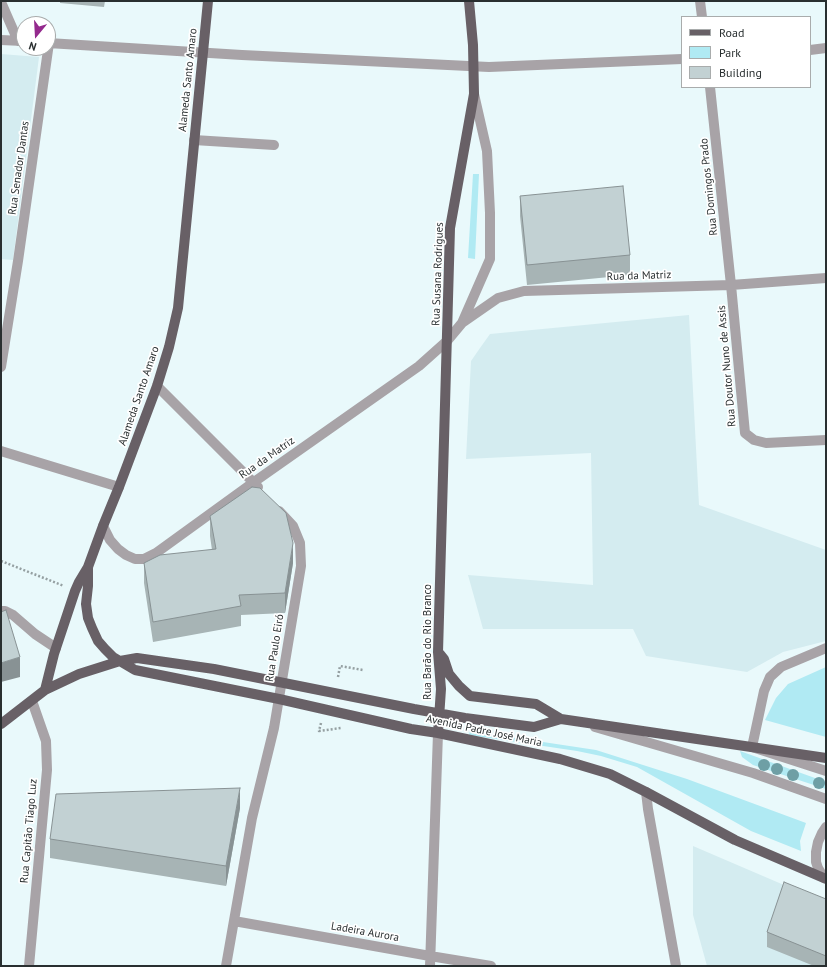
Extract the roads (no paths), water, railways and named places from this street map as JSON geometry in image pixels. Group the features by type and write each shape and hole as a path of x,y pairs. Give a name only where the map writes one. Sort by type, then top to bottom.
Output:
{"main road":[{"name":"Alameda Santo Amaro","path":"45,690 56,648 79,582 88,567 119,487 157,386 169,347 178,308 208,1"},
{"name":"Rua Susana Rodrigues","path":"447,341 450,228 474,94 473,45 469,1"},
{"name":"Rua Barão do Rio Branco","path":"438,733 441,689 438,652 447,341"},
{"path":"88,567 86,604 88,618 98,641 113,657 120,661"},
{"path":"438,652 444,659 449,674 470,696 536,704 561,719"},
{"name":"Avenida Padre José Maria","path":"1,724 45,690 79,674 120,661 136,658 214,669 466,718 534,727 561,719 826,758"},
{"name":"Avenida Padre José Maria","path":"120,661 135,670 560,759 610,774 735,840 825,878"}],"street":[{"path":"700,1 702,16"},
{"path":"1,2 16,31"},
{"path":"1,40 16,41"},
{"path":"56,44 203,53 489,67 681,59"},
{"path":"811,50 826,48"},
{"name":"Rua Senador Dantas","path":"1,367 18,261 46,56"},
{"name":"Rua Domingos Prado","path":"710,88 731,285"},
{"name":"Rua Susana Rodrigues","path":"447,341 462,323 490,259 490,213 487,151 474,94"},
{"path":"194,140 274,145"},
{"name":"Rua da Matriz","path":"462,323 498,298 524,291 731,285 826,278"},
{"name":"Rua Doutor Nuno de Assis","path":"731,285 745,433 754,440 766,443 826,440"},
{"name":"Rua da Matriz","path":"103,526 110,540 126,555 144,559 156,553 419,366 447,341"},
{"path":"157,386 254,482 264,494"},
{"path":"1,451 119,487"},
{"name":"Rua Paulo Eiró","path":"226,966 252,818 274,728 301,566 300,543 293,526 274,506"},
{"path":"1,611 5,611 13,615 35,634 56,648"},
{"path":"826,648 781,667 770,677 764,691 752,747 826,771"},
{"name":"Rua Capitão Tiago Luz","path":"29,966 47,770 46,741 32,701"},
{"path":"576,722 753,773 826,799"},
{"name":"Rua Barão do Rio Branco","path":"430,961 438,733"},
{"path":"646,792 676,966"},
{"path":"825,878 818,868 816,862 816,852 818,842 826,827"},
{"name":"Ladeira Aurora","path":"234,920 430,961 491,966"}]}
